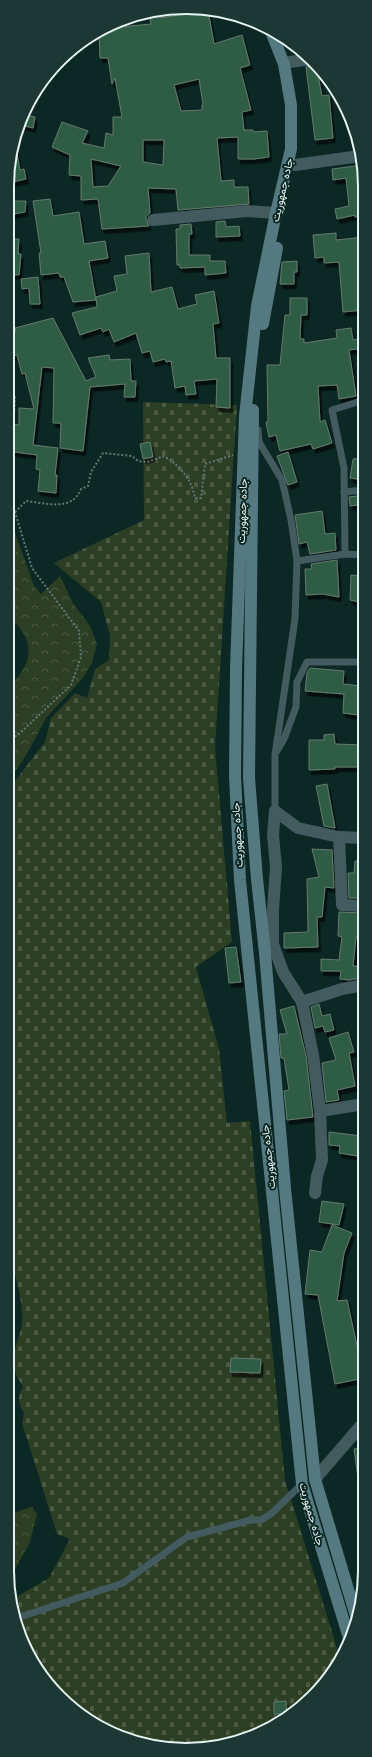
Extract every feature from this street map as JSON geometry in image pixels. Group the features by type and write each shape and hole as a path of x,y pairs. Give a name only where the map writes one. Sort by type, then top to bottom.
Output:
{"main road":[{"name":"جاده جمهوریت","path":"274,38 284,64 291,105 292,149 276,213 257,306 245,416 235,776 240,880 302,1484 347,1631"},
{"name":"جاده جمهوریت","path":"285,45 290,62 299,123 295,164 264,314 253,402 250,778 285,1188 315,1479 354,1609"}],"street":[{"path":"290,62 303,60"},
{"path":"295,164 356,157"},
{"path":"153,220 247,211 276,213"},
{"path":"275,811 298,828 339,837 358,838"},
{"path":"275,811 273,835 276,867 273,910 273,944 283,972 302,1002 313,1055 320,1111 322,1160 317,1176 315,1193"},
{"path":"339,837 342,905 358,906"},
{"path":"258,879 276,867"},
{"path":"302,1002 342,989 358,986"},
{"path":"320,1111 358,1105"},
{"path":"315,1479 358,1429"}],"lane":[{"path":"253,402 259,442 282,480 291,520 297,562 295,618 275,755 275,811"},
{"path":"345,554 344,468 332,410 358,402"},
{"path":"344,492 358,491"},
{"path":"297,562 345,554 358,555"},
{"path":"275,755 284,739 296,707 297,682 307,662 358,662"},
{"path":"20,1616 123,1583 187,1537 251,1520 261,1520 272,1513 302,1484"}],"path":[{"path":"14,416 15,395"},
{"path":"14,737 25,729 71,685 81,657 79,631 32,568 15,512 26,501 62,504 72,502 78,496 81,489 88,486 91,472 103,453 132,456 138,461 147,462 164,456 176,464 192,484 195,498 201,498 205,464 234,455 244,454"}],"green space":[{"path":"143,402 237,405 215,747 232,942 196,967 219,1049 227,1123 250,1121 285,1480 338,1651 329,1667 308,1693 282,1714 252,1730 241,1734 220,1740 197,1743 164,1742 131,1734 100,1720 81,1707 64,1693 43,1667 37,1657 23,1626 16,1597 49,1578 70,1539 57,1534 22,1423 24,1413 20,1406 19,1400 23,1387 14,1368 14,1352 21,1328 22,1313 18,1286 14,1272 14,782 45,742 51,718 75,693 87,698 95,669 109,660 110,636 101,602 54,563 144,520"},
{"path":"14,530 34,586 41,594 60,576 73,603 90,626 97,644 92,663 82,679 46,718 28,752 14,773 14,681 25,667 28,655 27,641 17,624 14,624"},
{"path":"32,1507 37,1514 30,1542 14,1571 14,1571 14,1513"}],"building":[{"path":"184,14 209,15 214,44 242,35 250,65 240,68 251,110 242,112 244,130 253,130 253,132 267,131 269,157 238,159 238,137 217,138 221,181 234,180 234,187 248,187 249,204 178,210 176,189 148,188 150,213 146,217 146,220 149,226 102,229 98,199 81,200 81,176 69,175 70,155 52,147 62,122 88,131 82,143 104,148 106,133 113,135 113,117 122,117 115,78 112,84 108,58 100,58 99,37 120,27 151,24 150,18 160,16 161,18","holes":["199,79 203,104 202,110 181,111 174,85","143,140 164,140 163,165 143,162","91,159 121,166 108,186 93,187"]},
{"path":"310,66 318,77 322,96 329,95 333,138 315,140 306,67"},
{"path":"29,116 35,117 33,128 25,126"},
{"path":"17,153 20,170 24,169 26,179 14,182"},
{"path":"357,166 358,216 355,217 355,215 337,219 335,209 349,206 346,178 333,180 332,169"},
{"path":"50,199 53,216 79,212 84,244 105,241 108,258 89,261 96,300 73,302 64,277 60,277 59,273 41,275 39,253 41,253 33,201"},
{"path":"14,201 26,201 25,212 14,214"},
{"path":"225,221 226,227 239,226 240,236 216,237 216,222"},
{"path":"191,224 192,234 189,234 189,255 210,255 210,261 225,261 226,273 205,275 205,267 180,268 180,265 177,265 176,229 180,229 180,225"},
{"path":"336,233 336,240 358,238 358,310 343,312 339,262 324,263 324,257 315,258 313,235"},
{"path":"14,239 19,239 18,254 21,254 19,275 14,275"},
{"path":"149,253 151,292 172,287 178,309 197,304 195,295 214,291 219,323 213,324 216,358 230,358 230,408 216,407 217,379 194,381 196,394 186,395 185,386 175,388 171,361 166,362 165,359 153,362 150,351 142,353 136,333 114,342 109,329 103,332 101,328 80,335 72,313 97,307 96,297 117,291 114,276 127,274 125,256"},
{"path":"297,261 297,272 294,272 294,284 280,284 282,262"},
{"path":"38,277 40,304 30,304 29,288 22,289 21,279"},
{"path":"290,298 307,298 307,315 301,315 300,339 304,339 304,343 337,338 336,330 351,328 353,340 358,339 358,349 349,350 356,396 339,399 337,385 318,386 320,422 325,420 332,443 313,449 311,444 280,451 276,435 269,437 266,422 268,422 267,365 280,365 285,315 290,315"},
{"path":"53,318 86,381 96,377 88,358 109,355 110,360 130,359 131,381 136,381 135,397 124,397 125,384 90,387 83,451 60,448 61,423 53,423 54,368 42,367 33,445 58,448 55,475 57,475 56,493 38,491 40,470 36,469 37,455 14,452 14,424 19,425 19,408 34,409 25,373 22,374 17,355 14,356 15,328"},
{"path":"150,442 153,457 143,459 140,444"},
{"path":"288,452 297,482 288,485 277,456"},
{"path":"353,459 358,459 358,479 350,478"},
{"path":"358,496 358,505 350,506 349,497"},
{"path":"322,511 325,534 335,533 336,550 310,554 307,542 299,544 295,515"},
{"path":"337,560 339,597 323,594 306,595 305,569 312,569 311,564"},
{"path":"351,575 358,576 358,602 350,600"},
{"path":"310,668 344,671 343,684 358,686 358,715 343,713 344,694 305,691 307,673"},
{"path":"334,734 335,744 358,745 358,767 335,767 335,769 309,770 309,740 324,740 324,735"},
{"path":"327,784 335,828 324,826 316,786"},
{"path":"312,849 332,850 334,888 325,887 322,917 317,917 318,947 284,948 284,933 308,932 307,879 319,877"},
{"path":"355,861 358,861 358,898 349,898 348,873 354,873"},
{"path":"339,912 358,913 358,937 356,937 353,966 358,967 358,978 349,980 340,979 341,971 321,971 321,959 339,960 342,937 338,936"},
{"path":"236,947 241,982 229,983 225,948"},
{"path":"319,1004 322,1016 330,1014 334,1030 325,1032 323,1026 315,1028 311,1007"},
{"path":"294,1006 306,1056 313,1117 287,1120 284,1091 289,1090 284,1058 281,1058 279,1034 287,1034 280,1010"},
{"path":"348,1032 354,1052 349,1053 355,1086 337,1090 339,1100 326,1102 322,1063 336,1060 329,1038"},
{"path":"329,1132 358,1136 358,1156 339,1153 340,1146 329,1145"},
{"path":"322,1201 344,1204 339,1225 319,1222"},
{"path":"332,1225 352,1233 344,1253 337,1301 347,1300 358,1350 358,1379 335,1384 318,1295 305,1294 310,1250 322,1252"},
{"path":"231,1358 261,1359 260,1373 230,1372"},
{"path":"354,1449 358,1449 358,1478"},
{"path":"286,1701 287,1710 282,1714 274,1714 274,1702"}]}
